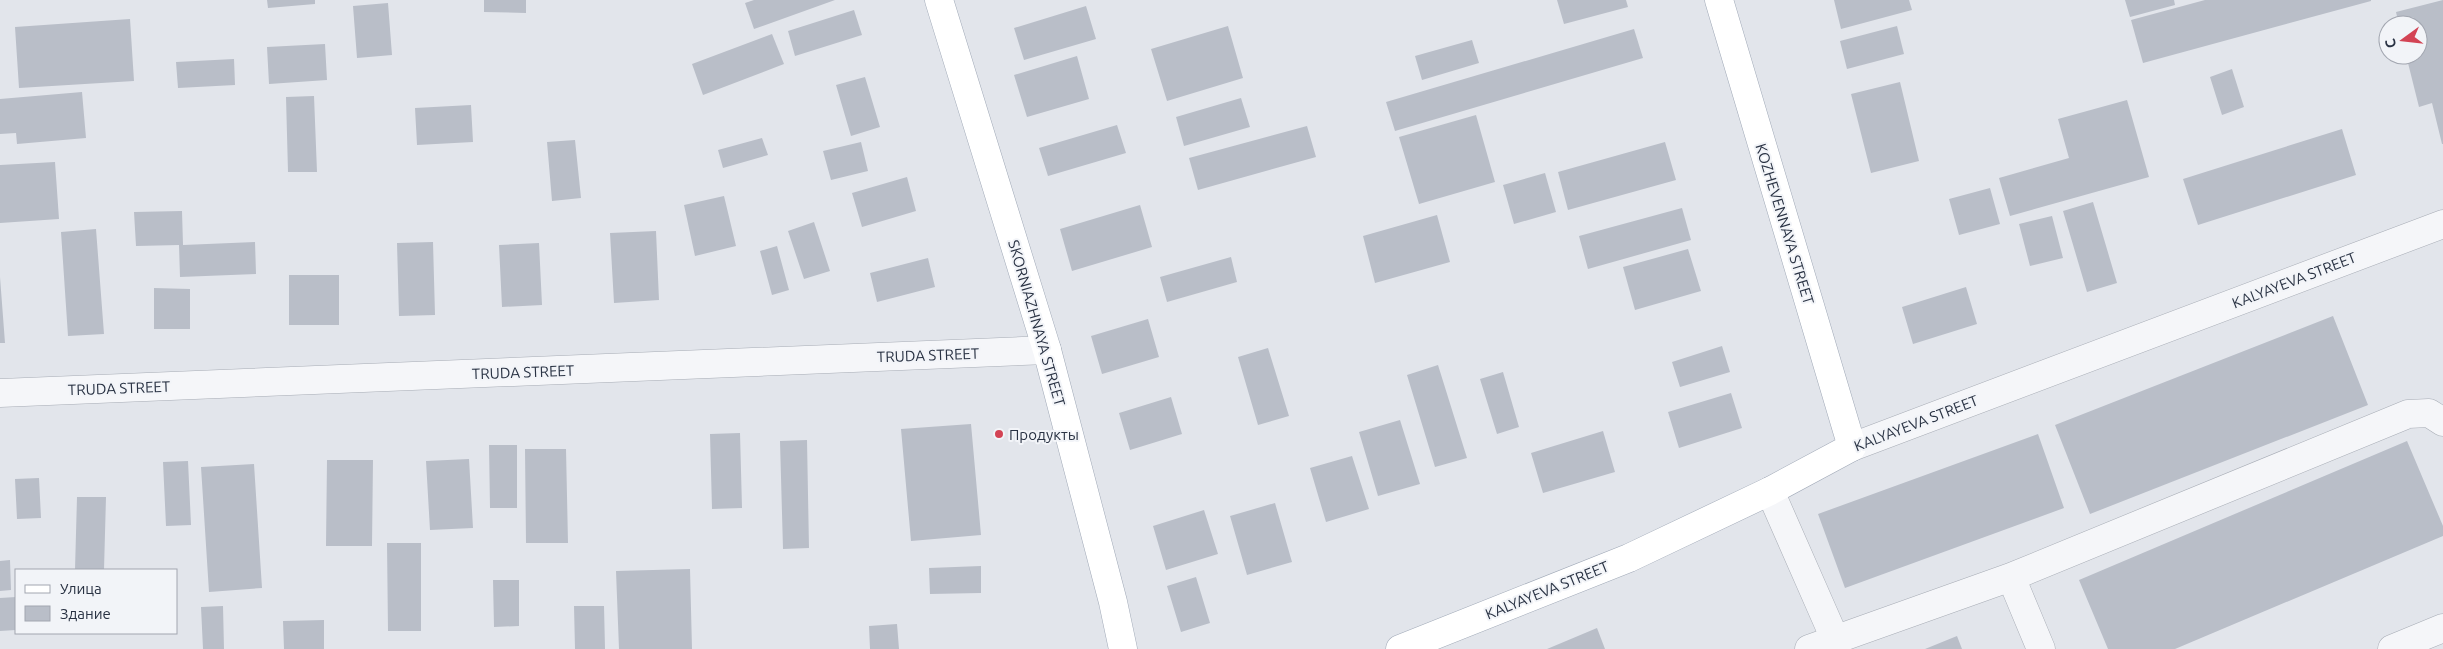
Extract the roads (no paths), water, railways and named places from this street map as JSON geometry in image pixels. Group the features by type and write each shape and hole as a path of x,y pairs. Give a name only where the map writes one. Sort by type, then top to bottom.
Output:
{"main road":[{"name":"SKORNIAZHNAYA STREET","path":"939,0 1047,350 1113,602 1123,649"},
{"name":"KOZHEVENNAYA STREET","path":"1719,0 1852,447"},
{"name":"KALYAYEVA STREET","path":"1400,649 1629,558 1770,491 1852,447"},
{"path":"1113,602 1139,649"}],"street":[{"name":"KALYAYEVA STREET","path":"1852,447 2443,224"},
{"name":"TRUDA STREET","path":"0,393 1047,350"},
{"path":"1809,649 2011,577 2408,414 2429,413 2443,422"},
{"path":"1770,491 1835,639"},
{"path":"2011,577 2041,649"},
{"path":"2392,649 2443,628"}],"place":[{"name":"Продукты","path":"999,434"}]}
